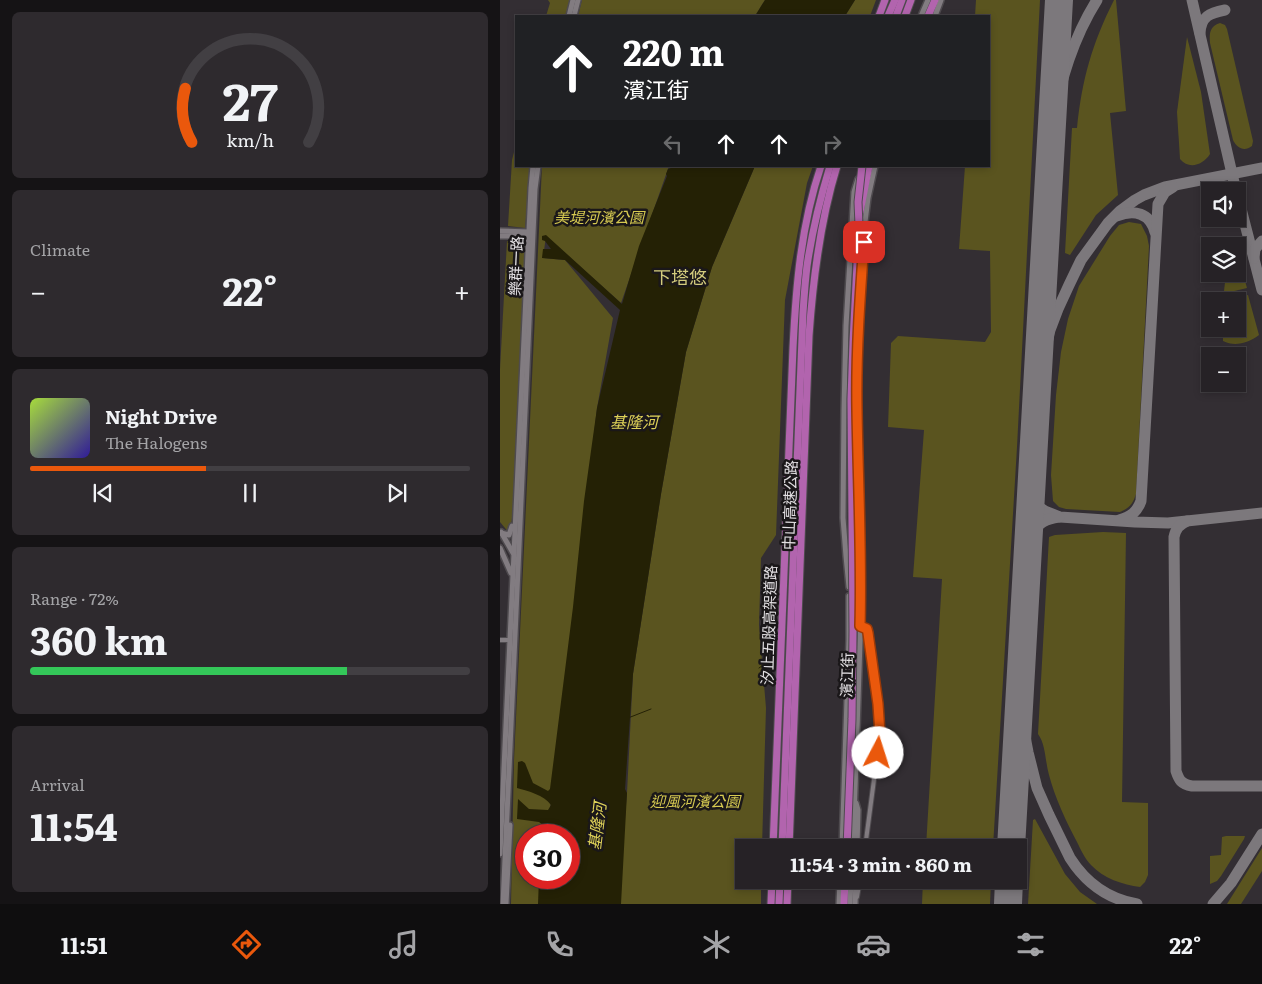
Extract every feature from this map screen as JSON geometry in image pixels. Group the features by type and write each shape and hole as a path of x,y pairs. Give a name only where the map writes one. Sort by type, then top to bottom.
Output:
{"highway":[{"path":"879,15 885,0"},
{"path":"888,15 895,0"},
{"path":"896,15 902,0"},
{"path":"905,15 911,0"},
{"path":"928,15 935,0"},
{"name":"汐止五股高架道路","path":"773,839 792,348 796,290 810,206 821,167"},
{"name":"中山高速公路","path":"782,839 803,313 807,266 821,196 830,167"},
{"name":"中山高速公路","path":"789,839 809,336 816,257 837,167"},
{"path":"859,225 858,202 862,167"},
{"path":"846,839 854,631 852,342 859,225 868,167"},
{"path":"771,904 772,889"},
{"path":"780,889 780,904"},
{"path":"787,904 788,889"},
{"path":"844,904 845,889"}],"main road":[{"path":"569,15 573,0"},
{"path":"574,15 578,0"},
{"path":"921,15 928,0"},
{"path":"935,15 941,0"},
{"name":"樂群一路","path":"511,728 519,565 533,167"},
{"name":"樂群一路","path":"504,758 530,234 538,167"},
{"name":"濱江街","path":"841,839 849,640 849,583 844,540 846,320 854,192 862,167"},
{"name":"濱江街","path":"853,839 860,626 857,358 865,222 875,167"},
{"path":"500,231 530,234"},
{"path":"500,236 530,234"},
{"path":"500,532 510,534 516,504"},
{"path":"500,532 519,565"},
{"path":"844,540 860,540"},
{"path":"500,548 512,576"},
{"path":"500,854 504,758 511,728"},
{"path":"505,904 510,836 513,742 511,728"},
{"path":"504,758 505,904"},
{"name":"濱江街","path":"840,839 844,767"},
{"name":"濱江街","path":"854,795 858,810 857,839"},
{"path":"838,904 839,889"},
{"path":"852,889 854,903"},
{"path":"854,903 855,889"}],"street":[{"path":"860,626 867,629 878,704 880,734 866,839"},
{"path":"500,640 509,640"},
{"path":"854,903 858,889"}],"green space":[{"path":"548,0 570,0 567,15 546,15 550,3"},
{"path":"582,0 765,0 756,15 578,15"},
{"path":"855,0 876,0 870,15 846,15"},
{"path":"976,0 1040,0 1017,447 993,839 926,839 942,579 913,577 924,430 888,427 891,343 898,336 985,342 991,332 990,251 959,249 965,167 990,167 990,15 975,15"},
{"path":"1114,0 1116,0 1126,111 1110,113 1118,195 1096,215 1070,255 1065,253 1072,128 1077,128 1089,62"},
{"path":"1220,23 1225,25 1227,29 1253,141 1252,146 1246,149 1239,147 1233,140 1210,43 1211,30"},
{"path":"1187,37 1201,92 1210,154 1204,161 1196,165 1188,164 1180,159 1177,112"},
{"path":"515,148 515,167 531,167 525,228 508,226 512,160"},
{"name":"美堤河濱公園","path":"542,167 669,167 621,303 546,236 543,258 565,260 613,318 597,408 548,824 515,824 515,889 543,889 542,904 511,904 514,760"},
{"name":"迎風河濱公園","path":"755,167 813,167 807,183 785,300 776,535 761,558 759,625 766,708 762,839 735,839 735,889 761,889 761,904 618,904 627,793 633,674 661,494 686,352 712,267"},
{"path":"1129,222 1141,224 1147,236 1149,246 1136,494 1131,505 1120,512 1066,509 1059,507 1053,501 1051,475 1056,395 1061,352 1068,319 1079,286 1110,236 1119,225"},
{"path":"507,241 525,241 527,244 514,503 510,534 500,522 500,369"},
{"path":"1225,282 1245,282 1247,288 1230,292 1224,291"},
{"path":"1246,295 1248,295 1259,335 1241,343 1232,344 1223,341 1223,337 1246,337"},
{"path":"1103,532 1126,533 1122,802 1148,803 1148,875 1140,887 1120,883 1107,877 1096,870 1087,860 1069,826 1051,784 1043,743 1038,734 1049,537"},
{"path":"1035,819 1065,874 1080,892 1097,904 1028,904 1033,820"},
{"path":"1245,836 1221,876 1217,881 1210,884 1210,856 1221,855 1222,837"},
{"path":"1262,848 1262,871 1241,904 1227,904"},
{"path":"923,889 991,889 990,904 922,904"}],"water":[{"path":"765,0 855,0 846,15 756,15"},
{"name":"基隆河","path":"671,167 755,167 712,267 686,352 661,494 633,674 625,789 627,793 621,904 538,904 539,889 580,889 580,824 542,824 517,819 518,799 529,809 548,810 551,805 540,796 517,788 518,762 522,761 525,763 533,783 548,791 550,789 573,607 584,501 597,408 620,310 565,260 542,258 543,249 551,249 542,240 542,236 546,235 622,304 639,246 667,176 668,169"}],"waterway":[{"path":"759,668 766,663"},
{"path":"628,718 651,709"}],"taxiway":[{"path":"1052,124 1059,91 1069,60 1081,29 1097,0"},
{"path":"1192,0 1234,182"},
{"path":"1200,33 1202,23 1207,16 1225,10"},
{"path":"1262,168 1165,187 1144,195 1120,211 1108,223 1081,260 1050,330 1040,373 1036,395 1035,502 1045,511 1060,517 1135,522 1168,523 1262,513"},
{"path":"1119,520 1133,514 1141,501 1158,204 1165,192 1173,187"},
{"path":"1117,216 1129,213 1140,214 1149,220 1155,232"},
{"path":"1246,227 1262,290"},
{"path":"1254,258 1255,249 1262,241"},
{"path":"1059,517 1043,522 1032,534 1021,677 1023,726 1028,752 1037,788 1076,867 1098,889 1126,902 1137,904"},
{"path":"1187,521 1178,527 1174,537 1176,771 1181,781 1192,786 1262,786"},
{"path":"1213,904 1231,883 1262,834"}],"runway":[{"path":"1012,839 1059,0"},
{"path":"1008,904 1009,889"}],"district":[{"name":"下塔悠","path":"680,276"}],"route":[{"path":"864,242 857,358 860,626 867,629 868,633 878,704 880,734 878,753"}]}
